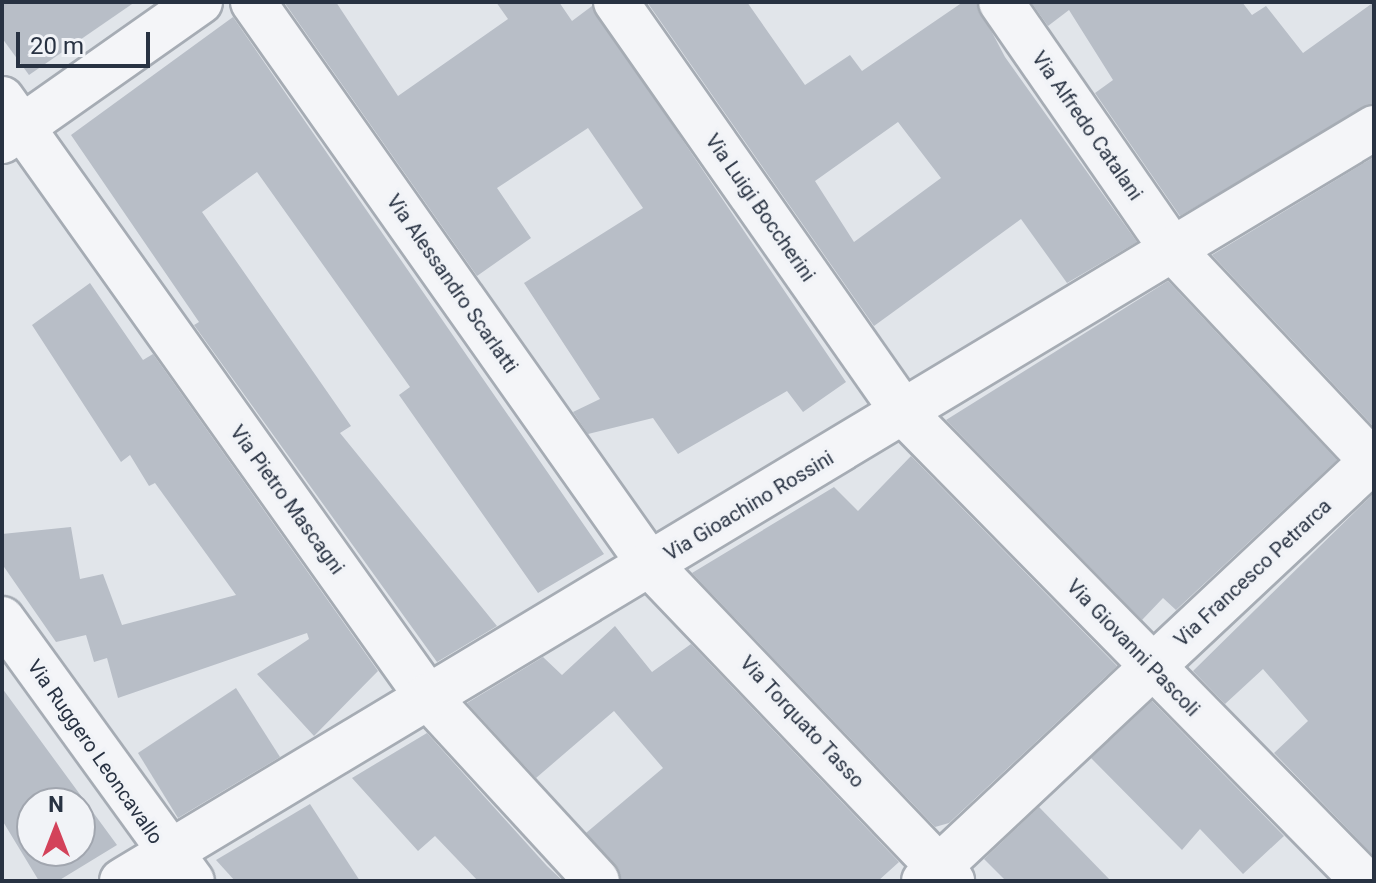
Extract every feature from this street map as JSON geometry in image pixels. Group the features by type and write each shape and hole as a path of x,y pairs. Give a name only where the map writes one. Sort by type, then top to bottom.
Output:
{"street":[{"path":"9,122 200,2"},
{"name":"Via Alessandro Scarlatti","path":"253,2 651,566"},
{"name":"Via Luigi Boccherini","path":"616,2 904,413"},
{"name":"Via Alfredo Catalani","path":"1001,2 1173,250 1373,462"},
{"name":"Via Pietro Mascagni","path":"9,122 427,696 597,881"},
{"name":"Via Gioachino Rossini","path":"122,881 180,867 427,696 651,566 1374,128"},
{"name":"Via Giovanni Pascoli","path":"904,413 1152,669 1364,881"},
{"name":"Via Francesco Petrarca","path":"938,876 1152,669 1373,462"},
{"name":"Via Torquato Tasso","path":"651,566 938,876"},
{"name":"Via Ruggero Leoncavallo","path":"2,619 180,867"}],"building":[{"path":"2,2 135,2 29,75 2,38"},
{"path":"284,2 336,2 398,96 508,19 496,2 559,2 572,21 592,6 846,382 803,412 787,391 678,454 653,418 588,434 573,412 600,399 524,283 643,208 588,128 497,188 531,238 477,276"},
{"path":"647,2 747,2 805,85 850,55 862,71 963,2 976,2 1005,57 1137,242 1067,283 1021,219 874,326","holes":["898,122 941,178 854,242 815,181"]},
{"path":"1031,2 1242,2 1252,15 1266,6 1303,53 1374,2 1374,103 1180,216 1095,93 1113,80 1069,10 1048,26"},
{"path":"233,17 604,554 538,593 399,395 410,387 257,172 202,212 351,426 340,433 497,626 437,662 194,325 199,322 71,135"},
{"path":"1374,157 1374,427 1212,255"},
{"path":"1168,281 1337,460 1176,610 1163,598 1142,620 946,420"},
{"path":"90,283 143,360 153,354 378,671 314,736 257,674 309,639 307,633 118,698 107,658 94,662 86,635 56,642 2,564 2,534 71,527 80,579 103,574 122,625 236,595 155,483 149,486 130,455 121,462 32,325"},
{"path":"911,456 1117,666 949,823 935,827 692,573 834,487 858,511"},
{"path":"1374,493 1374,856 1274,753 1308,721 1263,669 1225,704 1193,671"},
{"path":"615,626 652,672 691,644 899,862 878,881 621,881 586,833 663,768 614,711 536,778 467,703 543,657 562,675"},
{"path":"2,688 75,787 16,787 16,843 2,820"},
{"path":"236,688 280,757 178,818 138,753"},
{"path":"1152,701 1284,836 1243,874 1200,829 1182,850 1091,758"},
{"path":"427,733 563,881 478,881 435,836 418,851 352,778"},
{"path":"310,804 360,881 235,881 216,860"},
{"path":"1039,807 1111,881 1006,881 984,859"},
{"path":"96,816 117,845 96,858"},
{"path":"31,867 81,867 58,881 39,881"}]}
